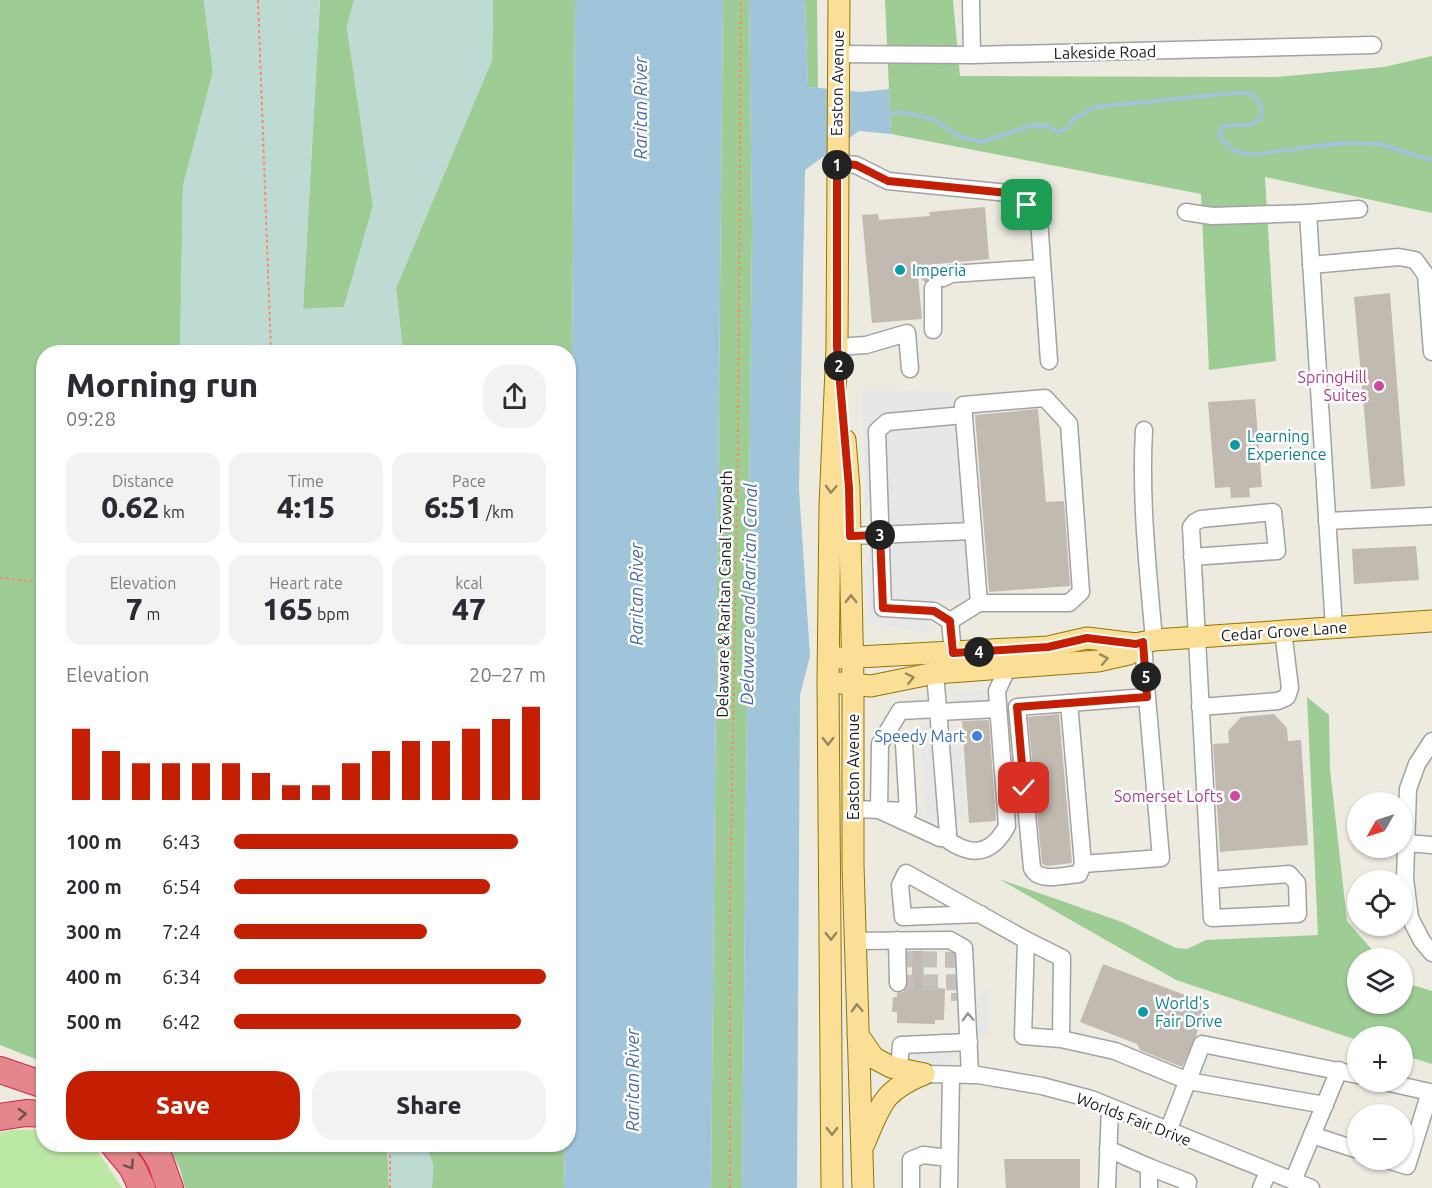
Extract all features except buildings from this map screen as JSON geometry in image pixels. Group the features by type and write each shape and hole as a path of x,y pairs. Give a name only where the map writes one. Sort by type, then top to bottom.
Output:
{"highway":[{"path":"0,1070 36,1083"},
{"path":"0,1085 36,1086"},
{"path":"0,1117 36,1114"},
{"path":"120,1152 132,1167 142,1188"},
{"path":"155,1152 170,1188"}],"main road":[{"name":"Easton Avenue","path":"832,1188 828,683 837,347 838,0"},
{"name":"Easton Avenue","path":"837,347 849,488 855,941 863,1188"},
{"name":"Cedar Grove Lane","path":"829,658 1048,647 1087,638 1144,642 1432,621"},
{"name":"Cedar Grove Lane","path":"828,683 871,686 935,673 1098,661 1129,654 1144,642"},
{"path":"858,1035 874,1058 891,1067 924,1074"},
{"path":"861,1150 882,1103 888,1095 905,1082 924,1074"}],"street":[{"path":"971,0 972,55"},
{"name":"Lakeside Road","path":"838,54 972,55 1373,45"},
{"path":"837,163 856,165 888,181 1008,193 1027,205 1039,219 1050,361"},
{"path":"1186,212 1212,216 1359,209"},
{"path":"1308,213 1334,628"},
{"path":"1311,265 1399,257 1415,260 1426,275 1432,352"},
{"path":"933,330 938,283 951,274 1042,268"},
{"path":"837,347 866,345 907,333 910,369"},
{"path":"950,621 979,603 1069,603 1081,592 1069,424 1045,398 963,405 979,603"},
{"path":"950,621 934,611 883,608 877,431 887,422 964,415"},
{"path":"1083,864 1161,858 1144,642 1145,537 1142,466 1144,430"},
{"path":"1192,557 1277,551 1273,512 1198,520 1191,527 1192,557 1200,707 1212,918 1298,914 1297,882 1289,874 1210,880"},
{"path":"1327,521 1432,516"},
{"path":"850,536 974,531"},
{"path":"950,621 953,653"},
{"path":"1200,707 1278,701 1287,697 1290,688 1284,631"},
{"path":"888,810 969,852 978,851 1002,836 1007,826 997,691 1008,667"},
{"path":"935,673 948,833 945,838"},
{"path":"1070,703 1083,864 1079,874 1041,877 1035,874 1032,868 1017,707 1147,697"},
{"path":"888,810 900,711 998,709"},
{"path":"1408,792 1417,764 1432,741"},
{"path":"853,744 895,744"},
{"path":"853,809 908,811 895,744"},
{"path":"1413,844 1432,845"},
{"path":"1406,858 1405,879 1410,918 1422,941 1432,953"},
{"path":"981,914 903,917 900,885 906,873 1062,958 1061,1039"},
{"path":"897,940 898,982"},
{"path":"855,941 950,940 964,948 970,1075"},
{"path":"1026,940 1023,1036 1061,1039 1115,1051 1188,1081 1325,1105"},
{"path":"898,1069 902,1045 969,1042"},
{"path":"1168,1131 1202,1044 1347,1072"},
{"path":"1293,1181 1339,1070"},
{"name":"Worlds Fair Drive","path":"924,1074 970,1075 1042,1086 1091,1099 1311,1188"},
{"path":"949,1188 951,1075"},
{"path":"1413,1088 1430,1092 1413,1147"},
{"path":"1107,1188 1110,1107"},
{"path":"1312,1135 1347,1146"},
{"path":"1108,1149 1188,1182 1187,1188"},
{"path":"911,1188 911,1160 923,1155 949,1158"},
{"path":"1149,1167 1149,1188"},
{"path":"1261,1188 1268,1172"}],"path":[{"path":"258,0 272,345"},
{"name":"Delaware & Raritan Canal Towpath","path":"730,1188 730,898 738,443 741,0"},
{"path":"0,578 36,581"},
{"path":"390,1152 390,1188"}],"green space":[{"path":"0,0 204,0 213,72 183,186 180,345 36,345 36,1059 0,1045"},
{"path":"320,0 354,0 347,27 373,206 344,307 303,309"},
{"path":"493,0 575,0 572,345 402,345 396,288 492,60"},
{"path":"723,0 749,0 752,226 742,1188 711,1188"},
{"path":"805,0 817,0 818,88 808,87"},
{"path":"885,0 953,0 960,76 1277,77 1384,67 1432,56 1432,213 1265,177 1276,361 1209,370 1201,194 891,134"},
{"path":"1307,697 1329,715 1330,769 1347,936 1360,936 1370,948 1347,948 1347,1014 1413,1014 1413,985 1432,991 1432,1064 1413,1058 1413,1026 1347,1026 1347,1037 1176,980 999,879 1122,922 1176,948 1187,949 1206,940 1318,935"},
{"path":"36,1129 36,1152 99,1153 122,1188 0,1188 0,1133 11,1130"},
{"path":"172,1152 387,1152 389,1188 185,1188 180,1169"},
{"path":"429,1152 565,1152 564,1188 432,1188 433,1164"}],"shaded area":[{"path":"204,0 320,0 303,309 344,307 373,206 347,27 354,0 493,0 492,60 396,288 402,345 180,345 183,186 213,72"},
{"path":"862,390 952,392 970,599 929,601 932,633 868,623 865,554 878,552 877,508 865,507"},
{"path":"987,690 988,701 952,704 951,693"},
{"path":"919,724 959,725 966,818 927,822"},
{"path":"989,989 988,1034 978,1040 978,996"},
{"path":"912,1053 956,1053 950,1063 907,1062"},
{"path":"387,1152 429,1152 433,1164 432,1188 389,1188"}],"water":[{"name":"Raritan River","path":"575,0 723,0 711,1188 564,1188 565,1152 576,1152 576,345 572,345"},
{"path":"749,0 805,0 808,87 862,92 889,89 891,134 859,131 805,170 799,489 810,656 800,695 797,1188 742,1188 752,226"}],"waterway":[{"path":"885,113 905,113 933,119 960,137 983,142 1030,126 1046,125 1058,132 1066,129 1074,119 1095,107 1251,93 1260,103 1262,116 1251,124 1229,125 1219,132 1222,140 1233,150 1249,155 1344,143 1379,144 1432,160"}],"tunnel":[{"path":"897,959 965,960"},
{"path":"898,983 959,982 959,1001"}],"place":[{"name":"Imperia","path":"900,270"},
{"name":"SpringHill Suites","path":"1379,386"},
{"name":"Learning Experience","path":"1235,445"},
{"name":"Speedy Mart","path":"977,736"},
{"name":"Somerset Lofts","path":"1235,796"},
{"name":"World's Fair Drive","path":"1143,1012"}],"route":[{"path":"1024,788 1017,707 1147,697 1143,642 1136,644 1087,638 1048,647 953,653 950,621 934,611 883,608 880,535 850,536 849,488 837,347 837,163 856,165 888,181 1008,193 1027,205"}],"water label":[{"name":"Delaware and Raritan Canal","path":"748,594"}]}
